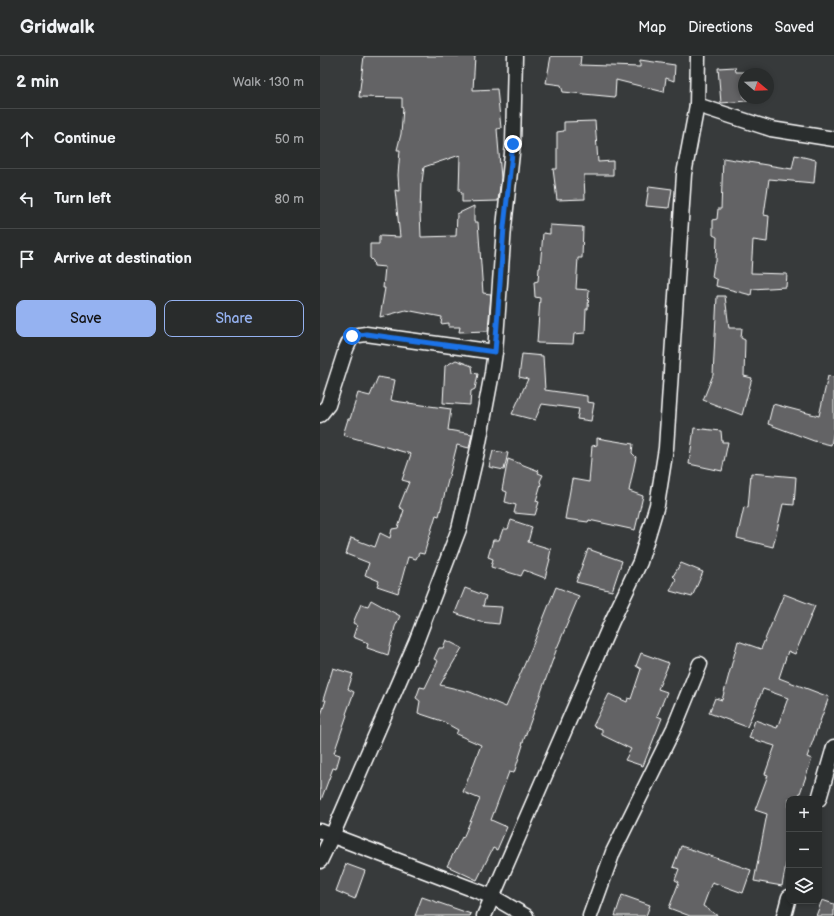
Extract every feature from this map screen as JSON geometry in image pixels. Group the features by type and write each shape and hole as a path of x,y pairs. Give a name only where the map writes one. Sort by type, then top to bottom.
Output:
{"street":[{"path":"320,861 326,833 416,642 459,529 478,448 495,352 504,227 513,144 515,56"},
{"path":"484,916 612,621 640,562 657,505 666,448 684,174 697,105 698,56"},
{"path":"697,105 771,129 834,139"},
{"path":"320,415 328,405 346,349 352,336 366,334 495,352"},
{"path":"590,916 613,852 674,728 700,664"},
{"path":"820,796 834,747"},
{"path":"326,833 493,897 526,916"},
{"path":"784,916 787,904"}],"building":[{"path":"364,56 475,56 473,90 497,89 501,128 497,129 501,178 498,201 462,202 462,193 459,191 460,155 424,167 421,183 421,237 456,236 457,214 474,206 474,222 478,222 483,293 491,294 488,331 459,332 460,327 449,327 449,323 441,324 442,317 406,310 380,317 385,288 383,288 385,267 374,266 373,261 370,258 370,244 379,244 379,236 400,237 395,190 399,191 398,175 400,150 397,150 401,134 403,108 402,98 359,97"},
{"path":"551,56 581,56 580,65 640,67 640,60 675,65 674,81 666,78 664,92 616,80 615,97 563,92 561,85 546,83"},
{"path":"735,67 736,72 738,72 738,102 721,103 718,68"},
{"path":"595,121 598,162 613,161 613,175 584,175 585,199 557,200 553,169 557,169 557,132 564,131 564,122"},
{"path":"795,155 816,160 814,183 769,179 764,215 769,216 767,242 753,240 751,273 787,274 786,287 752,289 751,295 716,286 717,280 712,277 714,263 716,262 717,237 713,235 713,220 717,219 718,209 721,209 723,158 792,169"},
{"path":"649,186 672,189 669,208 646,206"},
{"path":"550,225 583,227 582,258 578,258 576,289 589,290 588,309 586,309 585,333 574,334 573,344 537,343 540,298 535,297 534,282 538,281 543,233 550,234"},
{"path":"717,296 725,296 729,328 742,328 741,338 745,340 744,376 752,378 742,415 703,400 713,375"},
{"path":"522,354 543,356 545,390 587,396 587,402 594,403 591,421 577,419 579,409 542,404 535,420 512,414 528,379 519,377"},
{"path":"456,360 472,366 473,373 478,374 475,389 471,391 470,405 443,403 445,366"},
{"path":"828,376 834,377 834,430 831,445 814,441 768,424 773,404 819,416"},
{"path":"378,377 395,380 391,400 451,409 448,430 472,434 469,448 457,445 439,516 436,515 424,554 419,553 416,559 408,557 398,593 377,586 379,581 365,575 369,563 346,554 351,538 375,547 380,533 390,538 392,529 398,528 404,510 399,507 409,482 402,480 411,454 343,435 348,419 350,419 358,393 370,396"},
{"path":"694,428 721,431 722,442 728,442 722,471 689,464"},
{"path":"597,438 633,444 632,453 636,457 629,491 643,496 635,530 589,520 588,522 565,519 572,479 589,482 592,446 597,445"},
{"path":"493,451 508,453 504,470 489,467"},
{"path":"508,459 539,471 538,473 543,475 540,481 541,484 536,501 539,502 535,515 514,513 516,505 505,502 507,492 502,490"},
{"path":"751,473 796,477 794,505 783,504 773,547 737,538 744,507 748,508"},
{"path":"511,520 532,527 528,542 551,549 545,578 524,570 521,576 491,567 493,559 488,557 493,540 499,540 503,529 508,529"},
{"path":"588,549 622,561 612,591 576,582"},
{"path":"681,563 703,572 692,597 670,591 676,579 673,576"},
{"path":"556,587 579,596 557,648 522,745 514,773 509,772 491,820 507,827 497,850 493,848 477,880 447,866 462,837 463,838 480,799 463,792 481,745 456,734 458,730 442,721 418,713 420,701 416,698 420,687 425,688 438,661 434,659 439,648 443,648 446,640 462,648 440,685 470,692 506,707"},
{"path":"465,588 486,596 483,606 502,607 499,624 480,622 455,613"},
{"path":"784,594 815,606 795,654 788,651 779,678 829,697 807,757 812,759 799,796 786,796 786,864 782,886 754,881 767,814 755,810 768,775 765,774 775,746 749,738 755,720 777,728 788,698 763,689 747,727 709,713 715,698 722,700 738,641 761,649"},
{"path":"371,600 400,616 395,627 388,655 367,648 368,643 353,637 357,625 353,623 361,604 368,606"},
{"path":"641,653 669,663 658,689 667,692 657,716 662,718 643,766 625,760 631,749 602,735 602,729 593,726 609,694 627,702 628,698 631,699 641,669 636,666"},
{"path":"333,668 353,674 348,689 354,692 334,753 340,755 336,769 333,768 320,800 320,718 326,700 323,700"},
{"path":"681,846 751,870 743,893 712,882 703,906 718,916 690,916 669,908 679,882 675,880 679,869 673,867"},
{"path":"346,864 365,871 355,899 336,891"},
{"path":"622,895 650,905 646,916 615,916"},
{"path":"422,897 471,914 470,916 415,916"},
{"path":"822,900 834,904 834,916 816,916 820,904 822,904"}],"route":[{"path":"352,336 366,334 495,352 504,227 513,144"}]}
